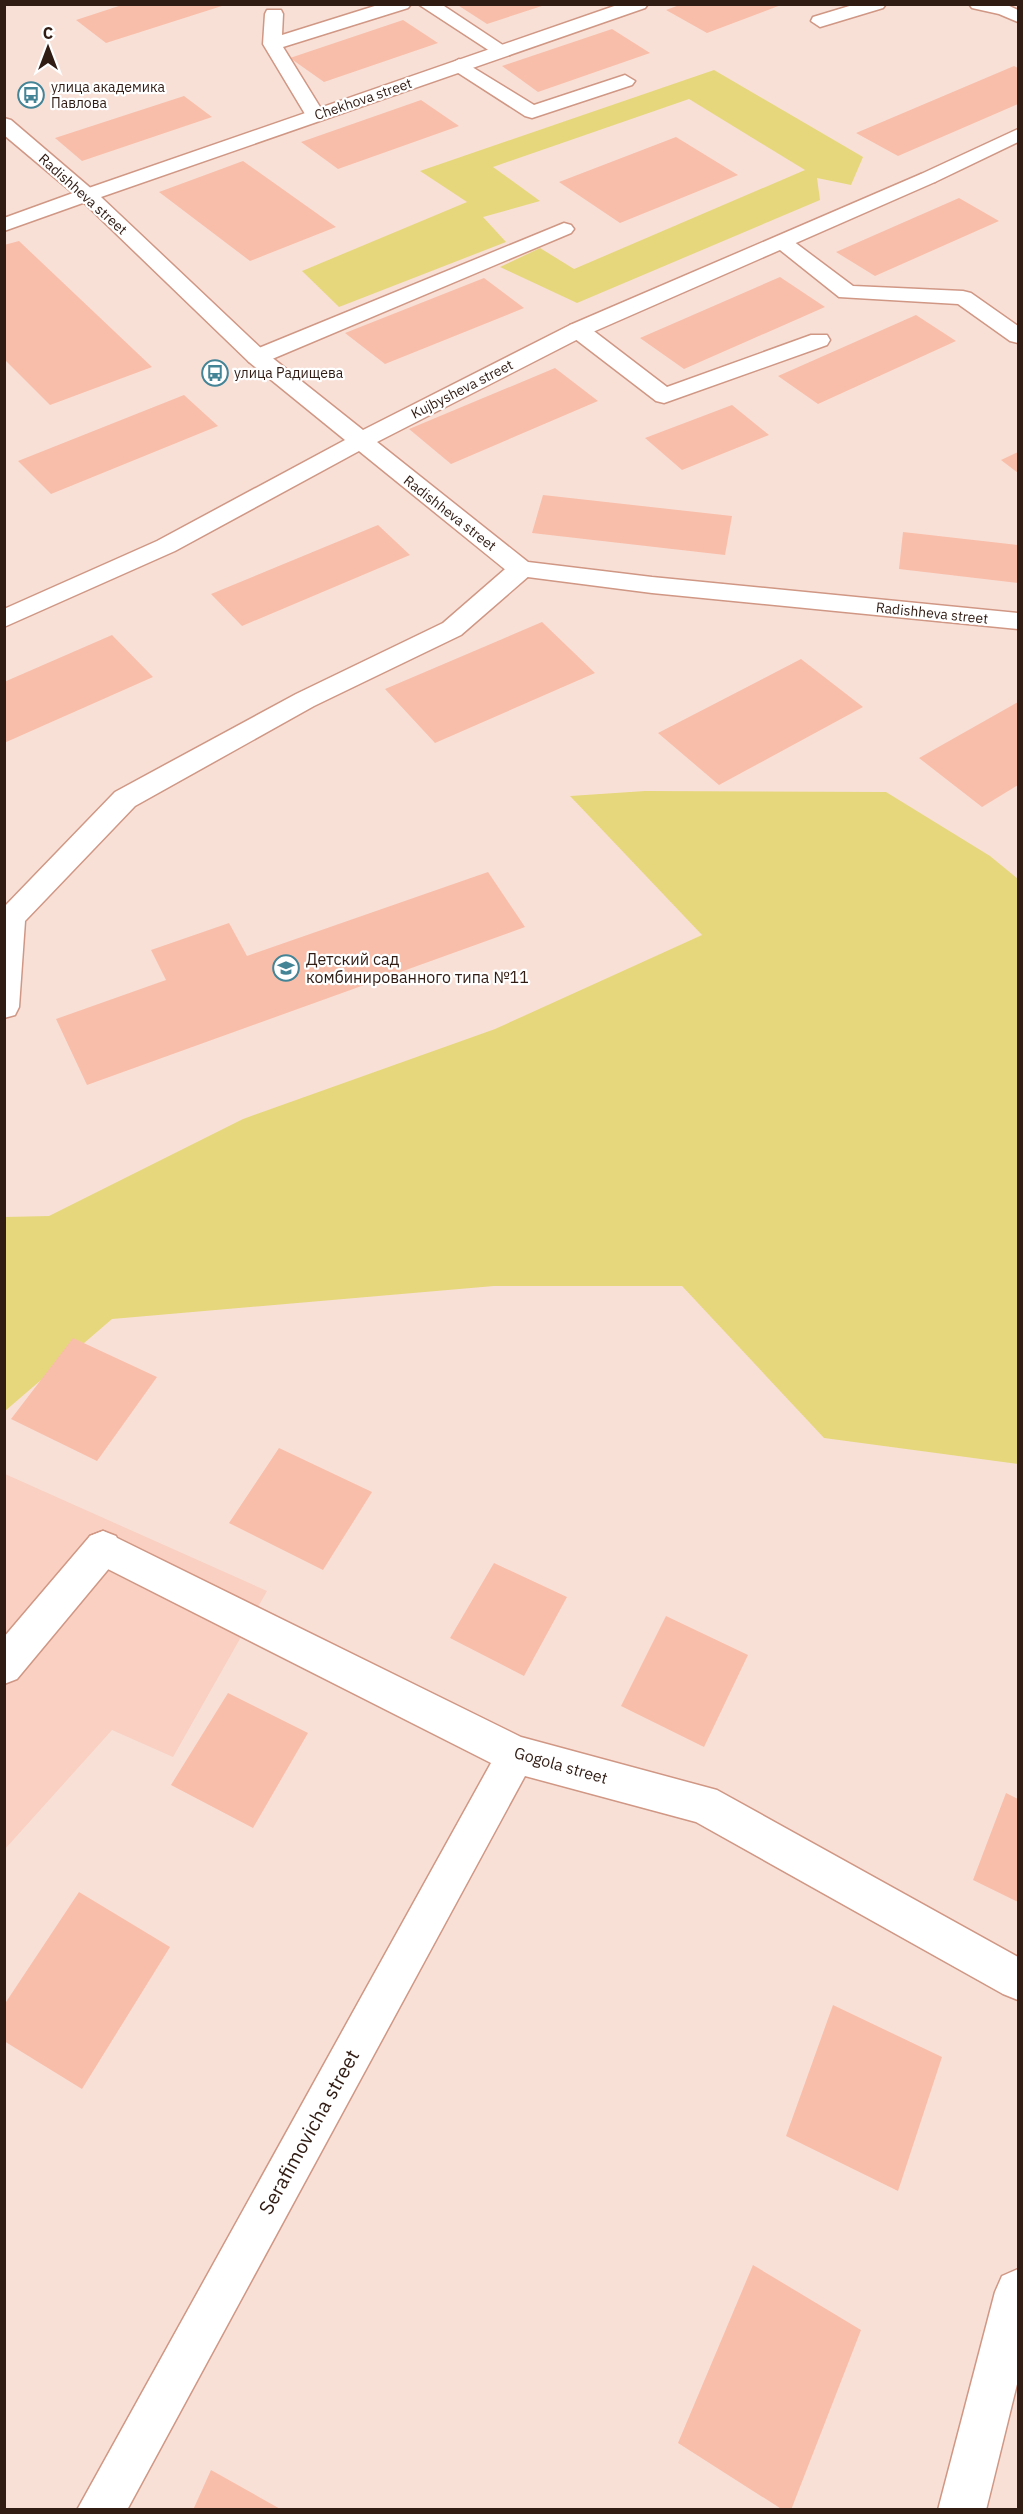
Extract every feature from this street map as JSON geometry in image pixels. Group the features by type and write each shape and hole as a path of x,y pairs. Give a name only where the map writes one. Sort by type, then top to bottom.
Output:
{"street":[{"path":"272,44 402,4"},
{"path":"427,4 503,51"},
{"name":"Chekhova street","path":"4,225 639,4"},
{"path":"820,21 877,4"},
{"path":"978,4 1018,17"},
{"path":"274,14 272,44 315,115"},
{"path":"459,65 532,112 625,81"},
{"name":"Radishheva street","path":"4,124 87,195 257,357 521,569 652,585 1018,621"},
{"name":"Kujbysheva street","path":"4,619 166,546 360,441 578,330 928,178 1018,135"},
{"path":"257,357 564,229"},
{"path":"782,242 848,292 963,298 1018,336"},
{"path":"578,330 664,396 819,340"},
{"path":"4,1007 11,918 125,799 305,700 452,630 521,569"},
{"name":"Gogola street","path":"4,1666 103,1548 516,1755 703,1804 1018,1979"},
{"name":"Serafimovicha street","path":"101,2510 516,1755"},
{"path":"962,2510 1018,2292"}],"shaded area":[{"path":"714,70 863,157 851,185 817,178 820,200 577,303 500,267 540,248 574,269 805,170 689,99 493,167 540,201 483,217 506,242 339,307 302,271 467,202 420,171"},
{"path":"645,791 886,792 990,856 1018,879 1018,1464 824,1438 682,1286 494,1286 112,1319 5,1411 4,1217 49,1216 243,1119 495,1029 702,935 570,796"},
{"path":"5,1474 267,1591 173,1757 112,1730 5,1849"}],"building":[{"path":"125,4 225,5 106,43 76,20"},
{"path":"456,4 544,4 545,5 487,24"},
{"path":"682,4 781,5 707,33 666,10"},
{"path":"403,20 438,43 324,82 290,58"},
{"path":"612,29 650,53 538,92 502,66"},
{"path":"1014,66 1018,68 1018,104 898,156 856,133"},
{"path":"184,96 212,117 82,161 55,138"},
{"path":"421,100 459,126 338,169 301,142"},
{"path":"676,137 738,175 620,223 559,182"},
{"path":"243,161 336,227 250,261 159,192"},
{"path":"959,198 999,221 875,276 836,252"},
{"path":"19,241 152,367 50,405 4,359 4,245"},
{"path":"780,277 825,307 684,369 640,338"},
{"path":"484,278 524,308 385,364 345,333"},
{"path":"916,315 956,341 818,404 778,376"},
{"path":"555,368 598,401 451,464 409,429"},
{"path":"184,395 218,426 51,494 18,461"},
{"path":"732,405 769,435 682,470 645,438"},
{"path":"1018,452 1018,473 1001,460"},
{"path":"543,495 732,516 725,555 532,533"},
{"path":"378,525 410,555 242,626 211,594"},
{"path":"903,532 1018,545 1018,583 899,569"},
{"path":"542,622 595,673 435,743 385,689"},
{"path":"112,635 153,677 4,743 4,682"},
{"path":"801,659 863,707 719,785 658,733"},
{"path":"1018,702 1018,785 982,807 919,758"},
{"name":"Детский сад комбинированного типа №11","path":"488,872 525,927 87,1085 56,1019 166,980 151,950 229,923 247,956"},
{"path":"73,1338 157,1377 97,1461 11,1419"},
{"path":"279,1448 372,1492 323,1570 229,1523"},
{"path":"494,1563 567,1597 524,1676 450,1638"},
{"path":"666,1616 748,1655 704,1747 621,1706"},
{"path":"228,1693 308,1733 253,1828 171,1785"},
{"path":"1006,1793 1018,1799 1018,1902 973,1880"},
{"path":"79,1892 170,1947 82,2089 4,2041 4,2005"},
{"path":"833,2005 942,2057 898,2191 786,2136"},
{"path":"753,2265 861,2330 791,2510 783,2510 678,2443"},
{"path":"211,2470 282,2510 193,2510"}],"place":[{"name":"улица академика Павлова","path":"31,95"},
{"name":"улица Радищева","path":"215,373"},
{"name":"Детский сад комбинированного типа №11","path":"286,968"}]}
